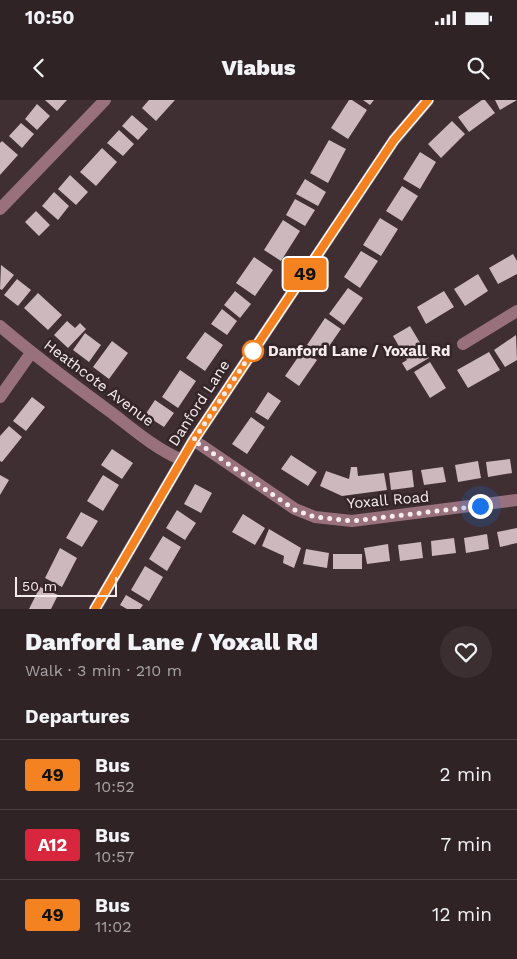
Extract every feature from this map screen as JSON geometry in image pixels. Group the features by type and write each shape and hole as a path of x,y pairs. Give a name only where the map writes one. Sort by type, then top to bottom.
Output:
{"street":[{"path":"0,209 105,100"},
{"name":"Danford Lane","path":"95,609 193,441 394,140 428,100"},
{"path":"463,344 517,311"},
{"name":"Heathcote Avenue","path":"0,326 31,354 148,441 182,460"},
{"path":"0,398 31,354"},
{"name":"Yoxall Road","path":"193,441 295,510 315,517 352,521 517,500"}],"building":[{"path":"45,100 67,100 57,111"},
{"path":"149,100 175,100 156,121 142,108"},
{"path":"349,100 367,110 348,139 331,128"},
{"path":"363,100 374,100 370,105"},
{"path":"482,100 485,100 495,113 469,132 458,117"},
{"path":"495,100 517,100 500,110"},
{"path":"37,104 50,116 37,130 25,119"},
{"path":"132,115 148,129 138,140 122,126"},
{"path":"452,121 465,134 441,158 428,144"},
{"path":"21,123 34,134 22,148 9,136"},
{"path":"119,130 134,144 123,156 107,143"},
{"path":"329,140 346,149 328,183 310,173"},
{"path":"2,141 18,155 0,175 0,143"},
{"path":"102,148 117,162 96,186 80,172"},
{"path":"420,152 436,162 420,189 403,179"},
{"path":"70,175 88,192 76,205 58,189"},
{"path":"305,179 326,192 318,206 296,194"},
{"path":"402,186 418,196 402,221 386,211"},
{"path":"54,192 69,206 58,220 42,206"},
{"path":"295,199 315,210 305,226 286,215"},
{"path":"36,211 50,225 39,236 25,222"},
{"path":"380,218 398,229 381,256 363,245"},
{"path":"283,220 300,231 281,261 264,250"},
{"path":"361,251 378,261 360,288 344,277"},
{"path":"513,254 517,261 517,274 498,284 489,268"},
{"path":"254,257 273,270 255,296 236,283"},
{"path":"1,265 14,275 2,290 0,289"},
{"path":"478,274 488,291 465,306 454,289"},
{"path":"17,279 31,290 18,306 4,295"},
{"path":"348,288 363,298 344,325 329,314"},
{"path":"235,291 251,304 240,318 224,305"},
{"path":"444,291 454,307 426,324 417,307"},
{"path":"38,293 62,315 48,330 24,308"},
{"path":"222,309 237,321 227,335 211,324"},
{"path":"325,318 341,329 323,355 307,345"},
{"path":"67,321 75,328 80,323 86,329 68,348 54,335"},
{"path":"410,326 429,358 407,371 402,363 407,360 393,336"},
{"path":"205,332 223,345 205,371 186,358"},
{"path":"85,333 101,345 89,362 73,350"},
{"path":"516,335 517,360 505,367 494,350"},
{"path":"112,341 128,353 109,379 93,367"},
{"path":"303,350 317,360 299,386 285,376"},
{"path":"489,352 500,370 468,388 457,370"},
{"path":"430,362 446,388 430,398 414,372"},
{"path":"180,370 196,381 178,408 162,397"},
{"path":"268,392 281,401 268,420 255,412"},
{"path":"32,397 45,407 26,431 13,421"},
{"path":"155,400 174,413 164,427 145,415"},
{"path":"251,417 265,427 247,454 232,444"},
{"path":"9,426 22,437 2,462 0,461 0,436"},
{"path":"112,449 133,463 122,479 101,465"},
{"path":"291,455 317,472 308,486 281,469"},
{"path":"510,459 512,473 488,477 486,462"},
{"path":"478,461 481,478 458,482 455,465"},
{"path":"351,467 357,467 358,476 384,473 387,490 342,496 320,486 326,471 349,479"},
{"path":"443,467 446,482 424,485 421,470"},
{"path":"412,470 414,487 391,490 389,473"},
{"path":"0,475 9,480 0,495"},
{"path":"103,475 119,485 103,511 87,501"},
{"path":"195,484 212,493 201,513 184,504"},
{"path":"177,510 196,523 185,540 166,528"},
{"path":"81,512 98,521 82,547 66,538"},
{"path":"243,514 265,528 255,545 232,532"},
{"path":"517,528 517,543 500,547 497,532"},
{"path":"269,529 301,548 294,568 283,563 284,556 262,546"},
{"path":"487,534 489,549 466,553 464,538"},
{"path":"163,536 181,547 167,571 149,559"},
{"path":"454,538 456,553 432,556 431,541"},
{"path":"421,542 423,558 400,561 398,545"},
{"path":"388,544 390,561 367,564 364,548"},
{"path":"60,548 77,558 62,587 45,578"},
{"path":"306,549 329,553 327,568 303,564"},
{"path":"333,554 362,554 362,569 333,569"},
{"path":"145,566 163,577 149,601 131,590"},
{"path":"40,587 58,595 51,609 29,609"},
{"path":"126,595 143,605 140,609 127,609 120,605"}],"bus line":[{"name":"49","path":"95,609 193,441 394,140 428,100"}],"place":[{"name":"Danford Lane / Yoxall Rd","path":"253,351"}],"route":[{"path":"253,351 256,346 193,441 295,510 315,517 352,521 480,506"}]}
